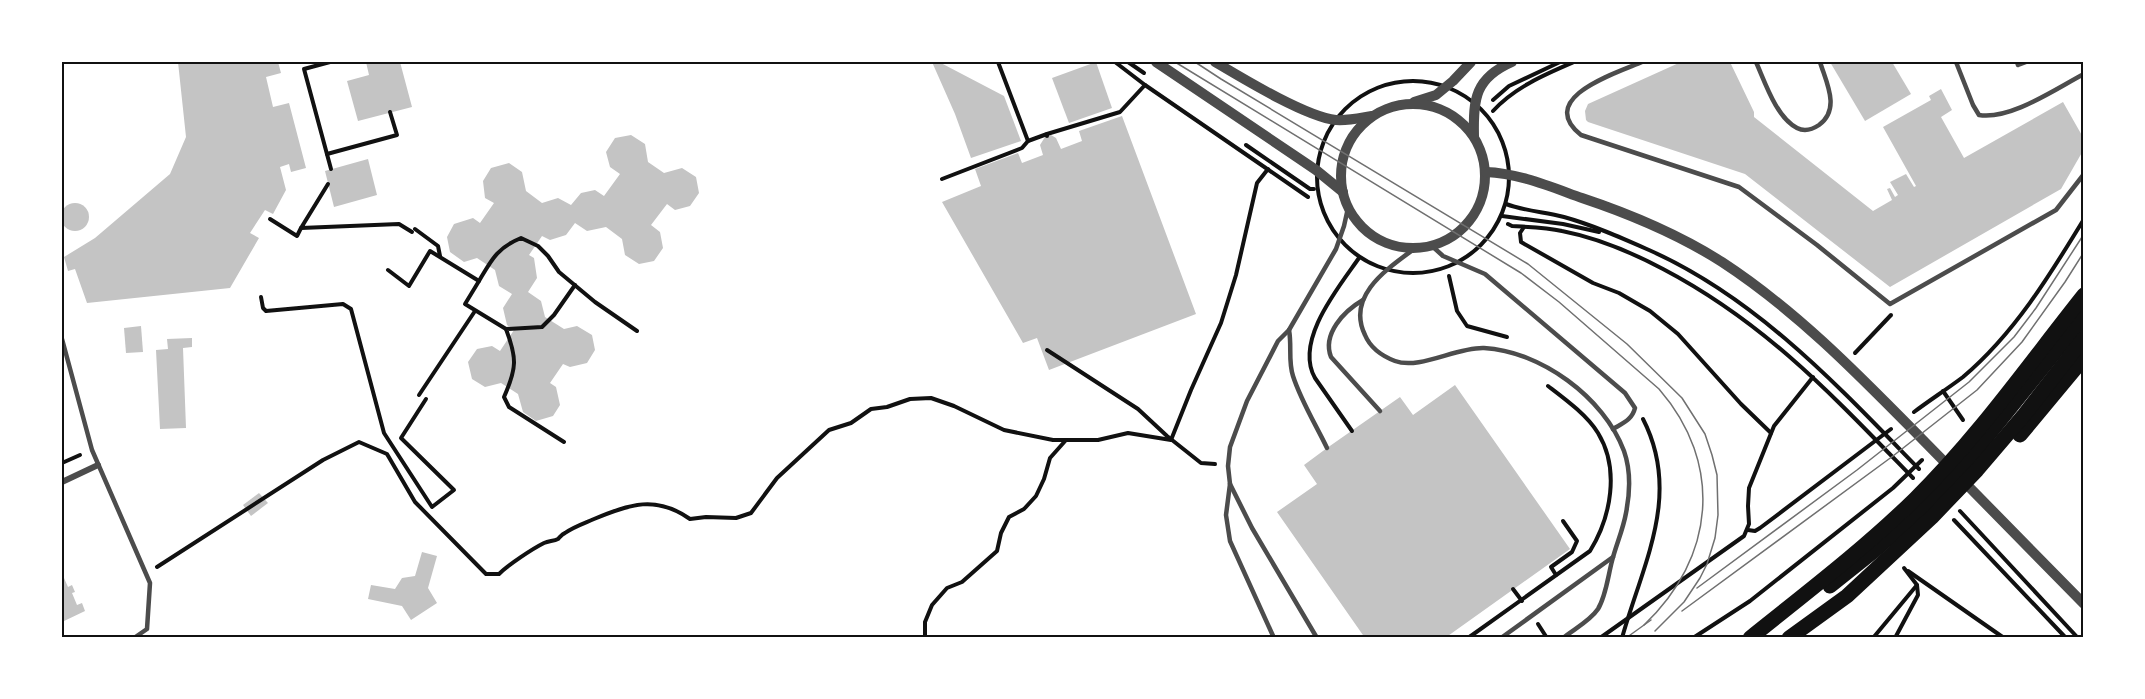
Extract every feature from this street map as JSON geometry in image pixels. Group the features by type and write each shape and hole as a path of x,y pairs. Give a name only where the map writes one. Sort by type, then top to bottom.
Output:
{"main road":[{"path":"1752,638 1915,499 1960,452 2084,295"},
{"path":"1752,638 1834,583 1922,508 1968,460 2084,316"},
{"path":"1847,596 1932,517 1977,470 2024,415 2084,338"},
{"path":"1790,638 1889,568 1945,516 1984,477 2084,358"}],"street":[{"path":"1156,62 1316,170 1343,192"},
{"path":"1215,62 1302,109 1326,118 1343,120 1373,116"},
{"path":"1412,103 1436,106 1458,118 1474,136 1486,172 1481,200 1475,214 1455,233 1432,246 1414,249 1398,248 1381,242 1368,233 1348,208 1343,192 1342,165 1345,154 1358,129 1373,116 1391,106 1412,103 1436,95 1471,62"},
{"path":"1474,136 1474,104 1480,86 1499,67 1512,62"},
{"path":"1486,172 1510,176 1629,214 1720,261 1763,290 1846,362 2084,604"},
{"path":"62,482 98,465"}],"lane":[{"path":"1642,62 1585,87 1573,98 1567,111 1567,118 1573,128 1581,135 1739,187 1817,245 1890,304 2056,210 2084,174"},
{"path":"1756,62 1775,105 1797,128 1806,130 1816,127 1825,120 1830,112 1832,98 1820,62"},
{"path":"1956,62 1972,105 1979,115 1989,116 2015,110 2084,74"},
{"path":"2017,62 2018,65 2026,62"},
{"path":"1274,638 1230,541 1226,515 1230,484 1228,466 1233,437 1247,401 1278,342 1289,330 1335,249 1348,208"},
{"path":"1432,246 1443,256 1485,274 1625,393 1635,408 1634,414 1613,429"},
{"path":"1414,249 1388,269 1369,288 1363,300 1360,312 1362,328 1368,342 1379,353 1395,361 1407,363 1463,349 1505,351 1535,360 1567,381 1592,402 1613,429 1624,451 1629,470 1629,493 1624,522 1597,611 1563,638"},
{"path":"1363,300 1348,309 1337,324 1330,338 1328,350 1331,357 1380,411"},
{"path":"1289,330 1292,343 1290,362 1293,377 1327,448"},
{"path":"62,339 92,450 150,583 147,629 134,638"},
{"path":"1230,484 1252,528 1317,638"},
{"path":"1501,638 1613,557"}],"path":[{"path":"330,62 304,69 331,169"},
{"path":"998,62 1028,141"},
{"path":"1115,62 1308,197"},
{"path":"1388,269 1406,273 1429,272 1448,267 1478,247 1498,224 1506,204 1510,161 1506,146 1492,122 1482,111 1509,86 1560,62"},
{"path":"1493,111 1502,101 1542,75 1574,62"},
{"path":"942,179 1022,148 1028,141 1120,112 1145,85"},
{"path":"327,154 397,135 390,112"},
{"path":"1172,440 1221,323 1236,275 1257,183 1260,175 1267,168"},
{"path":"270,219 297,236 328,184"},
{"path":"1506,204 1566,218 1675,263 1747,308 1807,357 1856,405"},
{"path":"1502,216 1563,224 1614,236"},
{"path":"1910,415 1963,376 2007,331 2052,272 2084,219"},
{"path":"301,228 399,224 438,246 440,256"},
{"path":"1508,224 1561,230 1609,244 1694,285 1741,316 1813,377 1849,413"},
{"path":"1524,227 1520,233 1521,242 1593,283 1619,293 1650,311 1678,334 1741,404 1771,433"},
{"path":"575,285 554,315 542,327 506,329 465,304 493,256 505,244 521,238 538,246 559,272 637,332"},
{"path":"388,270 409,285 430,251 479,280"},
{"path":"1449,276 1461,319 1467,326 1502,334 1509,338 1515,354"},
{"path":"261,297 262,308 266,311 343,304 351,309 384,433 432,507 454,490 401,438 426,399"},
{"path":"1846,362 1897,309"},
{"path":"419,394 475,311"},
{"path":"506,329 515,352 513,377 504,397 509,408 564,442"},
{"path":"1047,350 1138,410 1201,463 1228,466"},
{"path":"1600,638 1744,536 1748,530 1749,488 1774,426 1813,377"},
{"path":"1468,638 1590,551 1599,537 1609,500 1611,478 1605,447 1597,432 1544,382"},
{"path":"1943,391 1963,420 1956,428"},
{"path":"145,572 161,566 323,460 359,442 387,454 415,502 486,574 499,574 507,566 514,564 544,543 558,539 565,532 610,512 633,505 657,504 675,509 690,519 736,518 751,513 777,478 829,430 850,423 871,410 910,399 931,398 954,406 1004,430 1053,440 1098,440 1128,433 1172,440"},
{"path":"1622,638 1655,530 1661,502 1660,468 1653,440 1643,419 1634,414"},
{"path":"1748,530 1755,531 1760,528 1893,428"},
{"path":"925,638 925,622 932,605 947,588 962,582 997,551 1001,533 1009,517 1024,509 1036,495 1044,479 1050,458 1066,440"},
{"path":"62,463 92,450"},
{"path":"1693,638 1750,601 1893,488 1924,458"},
{"path":"1556,575 1551,567 1572,552 1577,541 1563,521"},
{"path":"1995,548 2078,638"},
{"path":"1988,554 2066,638"},
{"path":"1904,568 2004,638"},
{"path":"1873,638 1917,585"}],"building":[{"path":"178,62 278,62 281,73 266,77 273,107 289,103 306,168 291,172 289,164 280,167 286,190 273,214 265,210 250,233 259,238 230,288 87,303 75,269 68,271 64,257 95,238 170,174 186,137"},
{"path":"366,62 400,62 412,107 358,121 347,81 369,75"},
{"path":"932,62 939,62 1004,96 1021,141 971,158"},
{"path":"1096,62 1112,108 1069,123 1052,78"},
{"path":"1681,62 1730,62 1754,112 1754,117 1873,211 1892,200 1887,189 1890,188 1895,197 1898,195 1890,182 1906,174 1914,187 1916,186 1883,127 1931,100 1929,96 1941,89 1952,110 1941,117 1964,158 2063,102 2084,139 2084,149 2061,189 1890,287 1745,174 1586,120 1585,111 1588,104"},
{"path":"1830,62 1892,62 1911,94 1865,121"},
{"path":"1122,116 1196,314 1049,370 1037,338 1023,343 942,202 981,186 975,169 1018,153 1022,163 1043,155 1040,145 1045,137 1051,135 1056,138 1061,149 1082,141 1079,131"},
{"path":"631,135 645,144 648,162 664,173 682,168 696,177 699,193 690,206 675,210 667,204 651,225 660,232 663,248 654,261 639,264 625,255 622,239 606,227 587,231 575,223 566,235 550,240 542,236 529,255 534,258 537,278 528,292 541,301 545,317 564,329 577,326 592,335 595,350 587,363 570,367 563,364 550,383 556,387 560,405 553,416 536,421 523,412 518,394 501,383 485,387 472,379 468,362 477,349 492,346 500,351 514,330 507,325 503,308 512,294 499,286 495,270 477,258 464,262 450,252 447,237 454,224 473,218 480,223 494,203 485,198 483,181 491,168 509,163 522,172 526,191 542,203 558,198 571,205 581,193 595,190 604,196 620,174 610,167 606,152 615,138"},
{"path":"368,159 377,195 334,207 325,171"},
{"path":"75,203 85,207 89,217 85,227 75,231 65,227 61,217 65,207"},
{"path":"141,326 143,352 126,353 124,328"},
{"path":"192,338 192,347 183,348 186,428 160,429 156,350 168,349 167,339"},
{"path":"1455,385 1570,549 1445,638 1365,638 1277,512 1317,484 1304,465 1327,448 1400,397 1413,415"},
{"path":"259,493 268,503 251,516 243,505"},
{"path":"422,552 437,556 428,588 437,603 411,620 402,606 368,599 371,585 395,589 402,578 415,576"},
{"path":"64,578 68,587 72,585 75,592 72,593 77,605 82,603 85,611 62,622 62,579"}],"tram line":[{"path":"1175,62 1521,273 1559,302 1659,389 1680,418 1694,448 1702,479 1702,510 1697,541 1685,570 1668,599 1644,625"},
{"path":"1195,62 1528,264 1627,344 1682,398 1705,434 1712,455 1717,475 1718,515 1715,538 1700,578 1684,602 1655,631"},
{"path":"1697,588 1857,470 1969,382 2014,337 2036,308 2084,234"},
{"path":"1682,611 1893,456 1977,390 2022,342 2084,252"},
{"path":"1626,638 1651,620"}]}
